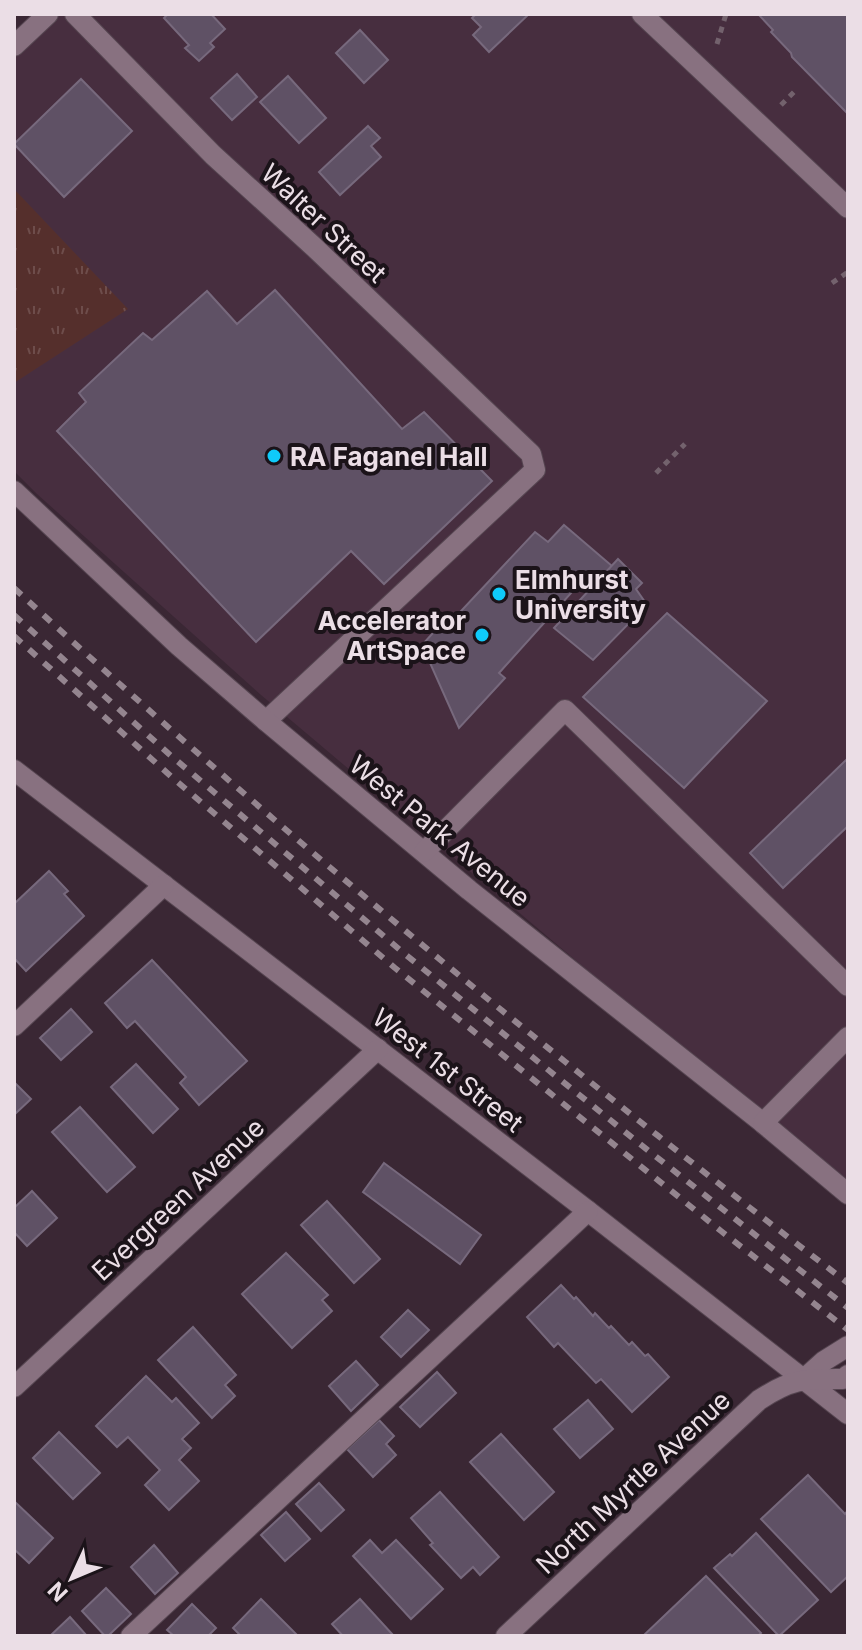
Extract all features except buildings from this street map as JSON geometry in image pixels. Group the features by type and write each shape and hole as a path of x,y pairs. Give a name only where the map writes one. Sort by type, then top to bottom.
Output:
{"street":[{"path":"14,46 48,14"},
{"name":"Walter Street","path":"75,14 213,155 531,454 535,470 266,721"},
{"path":"642,14 848,208"},
{"name":"West Park Avenue","path":"14,491 179,646 266,721 848,1194"},
{"path":"424,852 565,710 848,986"},
{"name":"West 1st Street","path":"14,770 848,1414"},
{"path":"14,1026 164,885"},
{"path":"763,1123 848,1037"},
{"name":"Evergreen Avenue","path":"14,1387 378,1049"},
{"path":"131,1636 588,1211"},
{"path":"804,1379 824,1361 848,1346"},
{"path":"804,1379 843,1379 848,1375"},
{"name":"North Myrtle Avenue","path":"506,1636 759,1400 782,1385 804,1379"}],"path":[{"path":"717,44 726,14"},
{"path":"781,105 797,89"},
{"path":"832,283 848,272"},
{"path":"656,473 685,444"}],"shaded area":[{"name":"Elmhurst University","path":"48,14 848,14 848,1190 261,695 14,471 14,46"}],"green space":[{"path":"14,189 128,309 14,383"}],"railway":[{"path":"14,588 216,769 423,945 634,1116 848,1283"},
{"path":"14,615 169,754 406,955 848,1308"},
{"path":"14,636 174,779 395,968 848,1330"}],"place":[{"name":"RA Faganel Hall","path":"274,456"},
{"name":"Elmhurst University","path":"499,594"},
{"name":"Accelerator ArtSpace","path":"482,635"}]}
